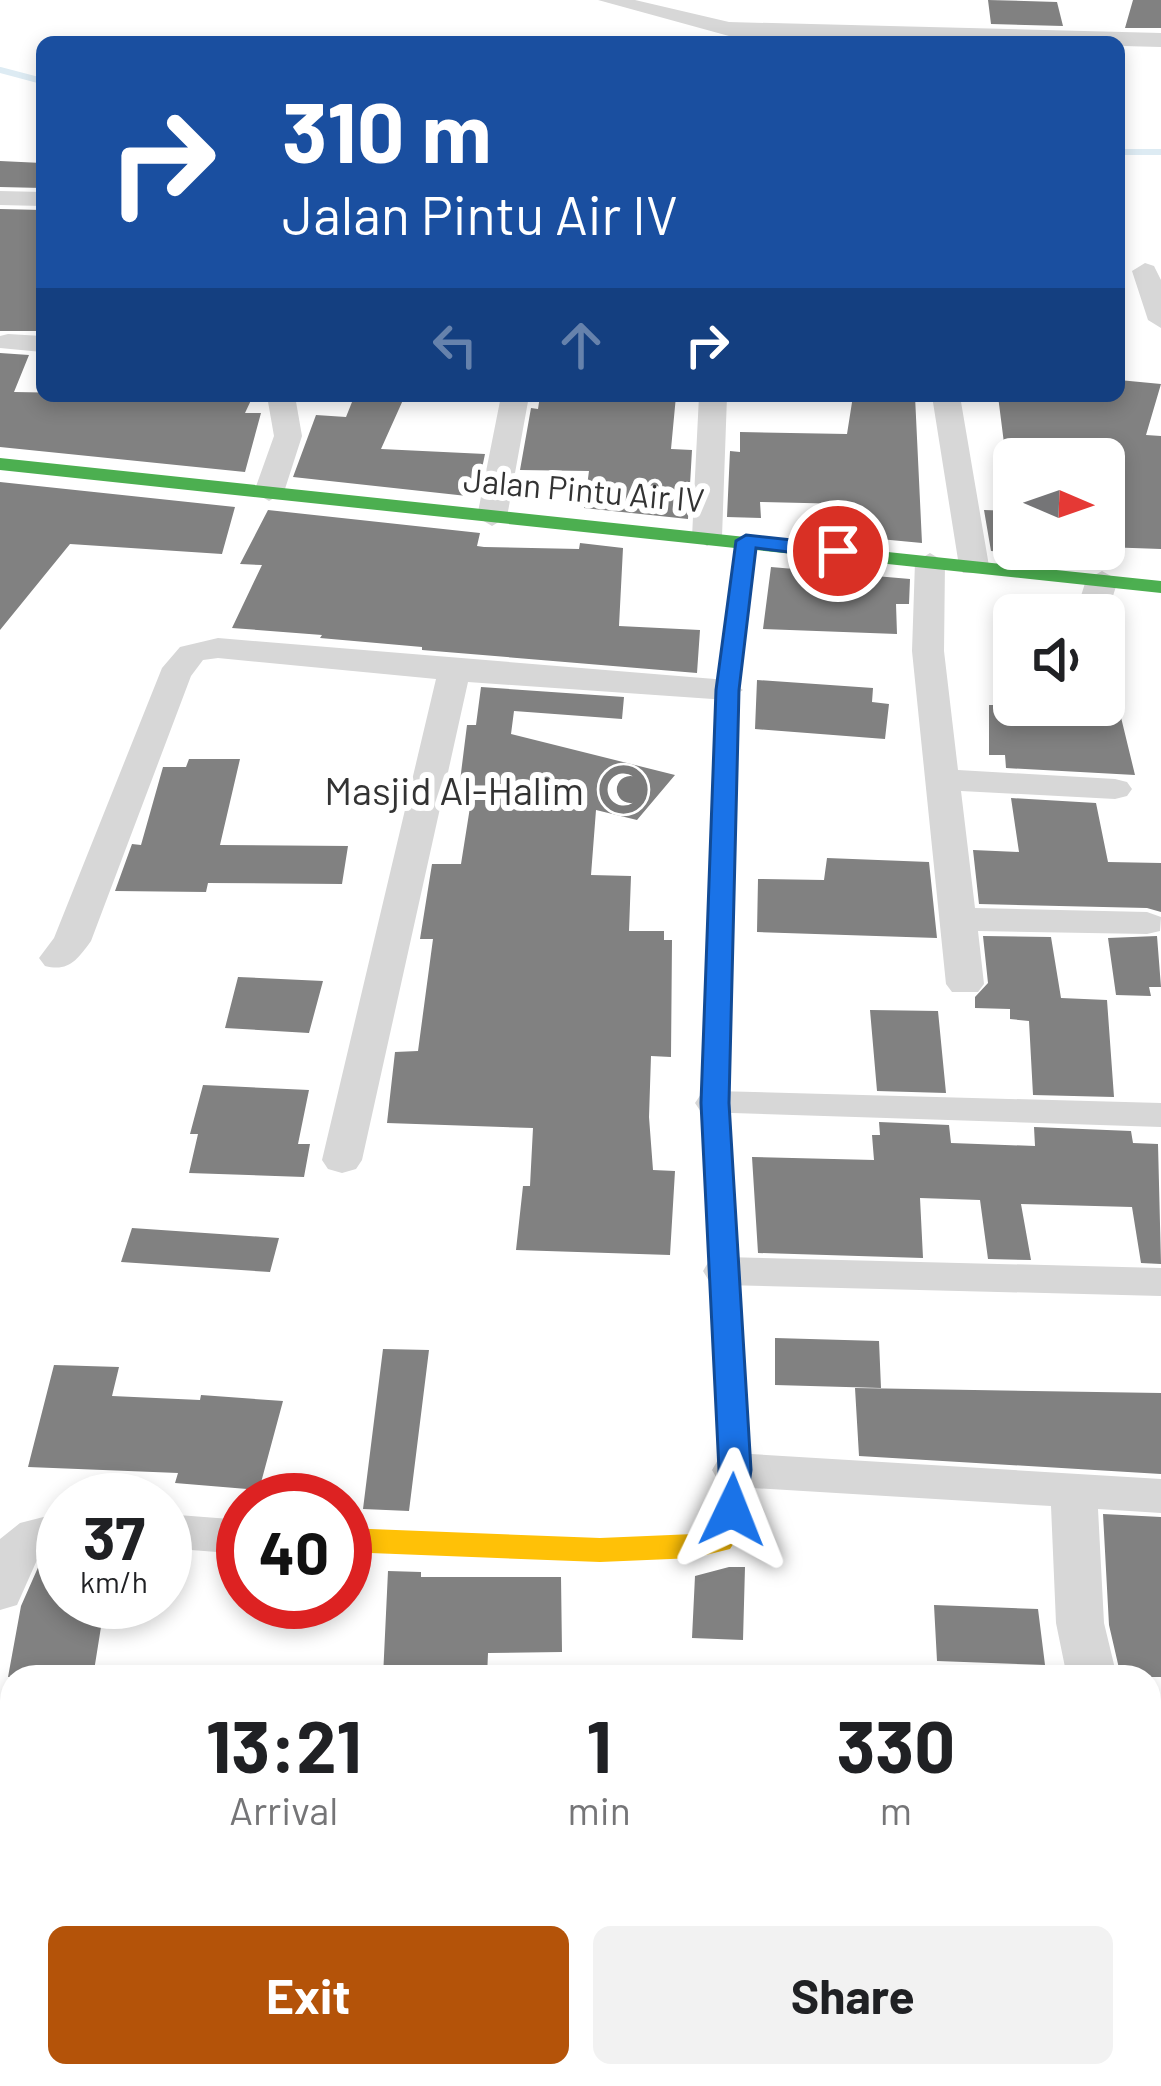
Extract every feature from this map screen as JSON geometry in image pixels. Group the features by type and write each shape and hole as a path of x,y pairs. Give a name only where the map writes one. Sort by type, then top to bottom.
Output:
{"street":[{"path":"609,0 729,29 1107,36"},
{"path":"1125,37 1161,40"},
{"path":"0,198 36,199"},
{"path":"1145,271 1161,320"},
{"path":"8,342 36,344"},
{"path":"269,492 288,436 282,402"},
{"path":"492,517 514,402"},
{"path":"706,537 713,402"},
{"path":"947,402 974,566"},
{"name":"Jalan Pintu Air IV","path":"3,470 269,492 1161,587"},
{"path":"372,1541 647,1550 697,1546 718,1540 728,1530 735,1470 715,1103 728,690 746,541"},
{"path":"930,562 928,651 964,984"},
{"path":"1098,594 1102,580"},
{"path":"58,958 72,940 188,654 218,648 728,690"},
{"path":"341,1160 454,671"},
{"path":"945,780 1115,789"},
{"path":"957,919 1147,923"},
{"path":"715,1103 1161,1115"},
{"path":"724,1270 1161,1282"},
{"path":"735,1470 1161,1496"},
{"path":"1074,1491 1080,1623 1089,1665"},
{"path":"0,1592 12,1552 36,1536"}],"building":[{"path":"988,0 1057,2 1063,26 991,24"},
{"path":"1133,0 1161,0 1161,28 1125,28"},
{"path":"0,161 36,163 36,188 0,187"},
{"path":"0,209 36,210 36,331 0,331"},
{"path":"0,353 29,355 14,392 36,392 36,402 250,402 245,413 261,413 245,472 0,447"},
{"path":"1125,381 1161,384 1146,435 1161,436 1161,549 1125,548 1125,438 1003,438 999,402 1125,402"},
{"path":"352,402 402,402 381,449 485,454 476,497 293,477 316,415 346,417"},
{"path":"539,402 675,402 671,449 692,450 688,519 584,508 589,471 520,470 531,408 538,409"},
{"path":"852,402 915,402 922,543 848,536 847,504 760,502 761,518 727,517 730,451 740,452 740,432 847,434"},
{"path":"0,482 235,507 222,554 70,544 0,630"},
{"path":"268,510 480,533 477,546 484,547 579,549 580,543 623,548 619,626 700,630 697,673 232,628 262,565 240,564"},
{"path":"984,510 993,510 991,551"},
{"path":"771,567 910,579 909,604 896,604 897,634 763,629"},
{"path":"757,680 873,688 872,702 889,704 885,739 755,729"},
{"path":"481,687 624,697 622,719 514,711 511,734 675,775 637,820 596,810 591,875 631,876 629,931 664,931 664,940 672,940 671,1057 651,1056 649,1117 653,1170 675,1171 670,1255 516,1250 523,1186 530,1186 533,1128 387,1123 395,1052 418,1051 433,939 420,939 432,864 461,864 474,782 460,781 467,725 476,725"},
{"path":"989,705 993,705 993,726 1123,726 1135,775 1006,768 1005,755 989,755"},
{"path":"189,759 240,759 220,845 348,846 342,884 208,883 206,892 115,891 132,844 141,845 163,767 186,767"},
{"path":"1011,798 1096,803 1108,862 1161,863 1161,912 979,904 973,850 1019,852"},
{"path":"827,858 929,862 937,938 757,932 758,879 824,880"},
{"path":"983,936 1051,937 1061,998 1107,1000 1114,1097 1033,1095 1029,1021 1010,1019 1010,1009 975,1008 975,997 988,983"},
{"path":"1157,936 1161,987 1149,987 1151,996 1116,995 1108,938"},
{"path":"238,977 323,981 309,1033 225,1028"},
{"path":"870,1010 938,1011 946,1093 877,1091"},
{"path":"203,1085 309,1090 298,1144 310,1144 304,1177 189,1173 198,1134 190,1134"},
{"path":"879,1122 949,1125 951,1143 1035,1146 1034,1127 1131,1131 1133,1143 1158,1144 1161,1264 1141,1263 1132,1207 1021,1204 1031,1260 988,1259 980,1200 920,1198 923,1258 758,1253 752,1157 874,1160 872,1135 880,1135"},
{"path":"132,1228 279,1238 270,1272 121,1262"},
{"path":"775,1338 879,1341 881,1388 775,1385"},
{"path":"383,1349 429,1350 409,1511 372,1509 372,1473 368,1473"},
{"path":"54,1365 119,1367 112,1396 200,1400 201,1395 283,1401 264,1473 216,1473 216,1486 192,1484 192,1473 28,1467"},
{"path":"855,1388 1161,1393 1161,1474 859,1456"},
{"path":"1103,1514 1161,1517 1161,1665 1118,1665 1109,1625"},
{"path":"745,1567 743,1640 692,1638 695,1576"},
{"path":"388,1571 421,1572 421,1577 561,1577 562,1652 488,1653 488,1665 384,1665"},
{"path":"36,1572 36,1629 101,1629 95,1665 10,1665 21,1606"},
{"path":"934,1605 1038,1609 1045,1665 937,1661"}],"waterway":[{"path":"0,70 36,79"},
{"path":"1125,152 1161,152"}],"traffic: fast":[{"path":"0,464 1161,587"},
{"path":"727,1529 735,1470 715,1103 727,690 747,541"}],"traffic: slow":[{"path":"372,1541 600,1550 694,1546 718,1540 727,1529"}],"place":[{"name":"Masjid Al-Halim","path":"623,789"}],"route":[{"path":"732,1510 735,1470 715,1103 728,690 746,541 838,551"}]}
